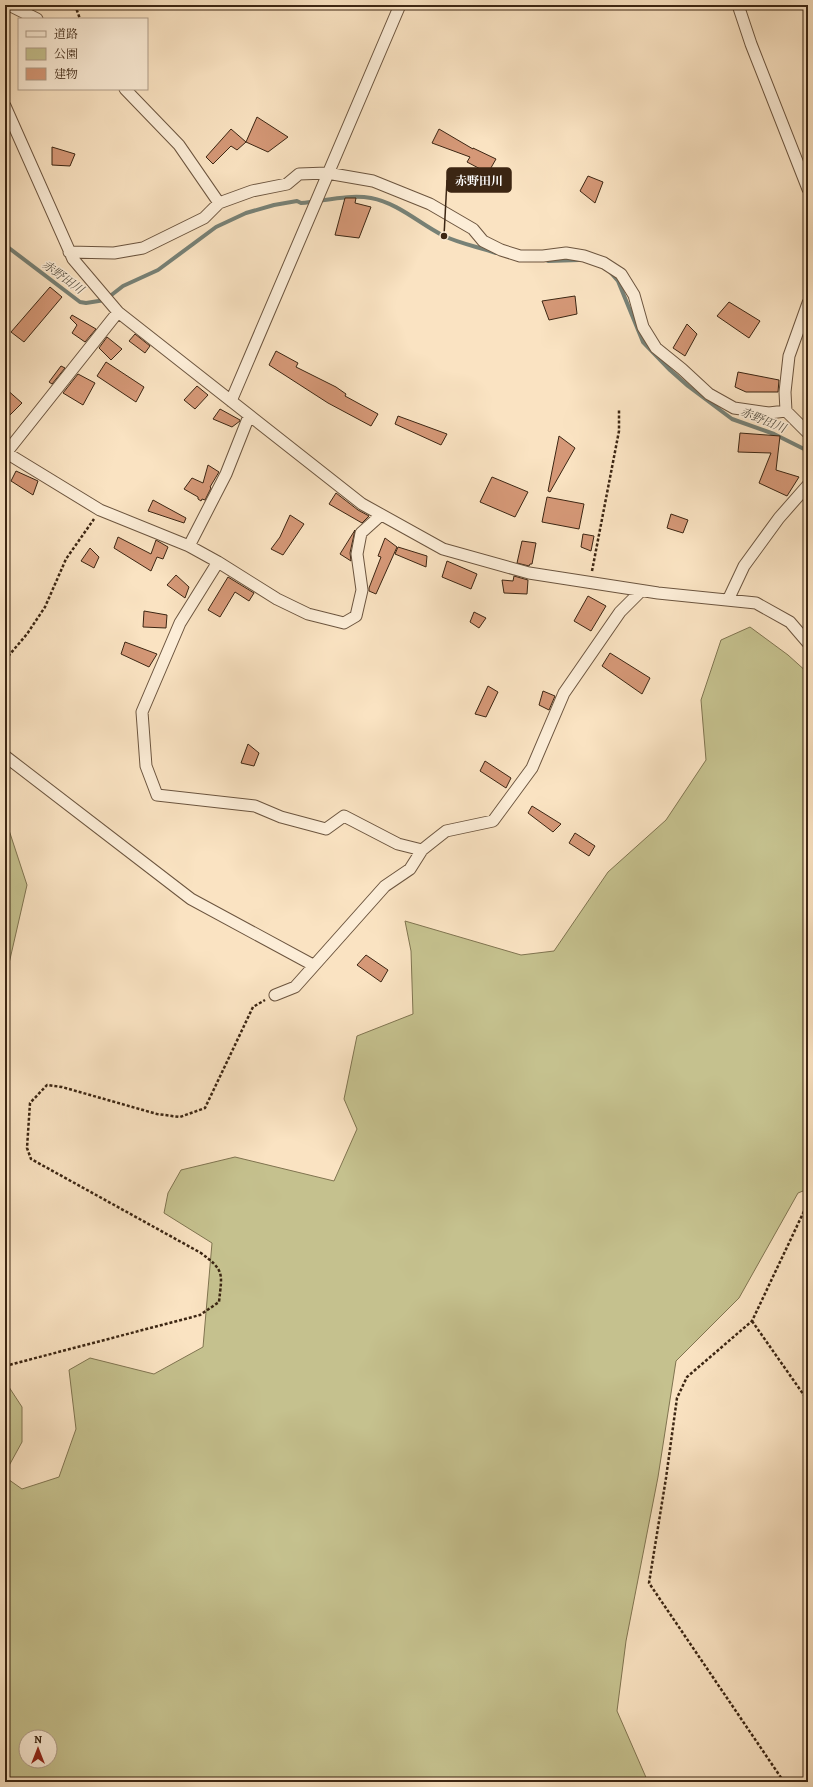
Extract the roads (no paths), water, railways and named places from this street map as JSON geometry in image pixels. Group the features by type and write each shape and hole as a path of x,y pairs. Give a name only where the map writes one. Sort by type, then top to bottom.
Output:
{"street":[{"path":"9,5 35,18"},
{"path":"231,401 400,5"},
{"path":"738,5 751,44 808,189"},
{"path":"126,90 179,145 219,203"},
{"path":"5,106 72,259 118,312 355,499 443,549 529,573 641,591 756,603 790,622 808,643"},
{"path":"69,252 114,253 142,248 204,218 219,203 252,191 287,184 299,174 373,182 430,204 473,229 483,241 501,250 520,256 543,256 566,253 584,256 604,263 621,274 634,295 643,327 656,348 709,394 734,408 769,413 786,411"},
{"path":"808,303 789,356 785,392 786,411 808,434"},
{"path":"118,312 6,452 100,510 188,546 218,562 278,599 308,614 344,623 356,616 362,590 357,554 361,532 381,515"},
{"path":"188,546 226,474 249,416"},
{"path":"728,600 744,566 779,518 808,485"},
{"path":"218,562 180,623 142,712 146,766 157,795 255,806 281,817 326,829 344,816 398,844 422,850"},
{"path":"275,995 295,987 385,886 410,869 422,850 446,831 493,821 532,768 564,693 620,612 641,591"},
{"path":"5,756 191,899 313,965"}],"waterway":[{"name":"赤野田川","path":"5,245 80,302 86,303 105,300 123,286 158,270 216,227 246,213 274,205 297,201 301,203 336,198 371,198 400,209 444,236 496,253"},
{"name":"赤野田川","path":"548,261 579,260"},
{"name":"赤野田川","path":"611,273 618,281 643,342 670,370 688,386 732,419 774,434 808,451"}],"place":[{"name":"赤野田川","path":"444,236"}]}
